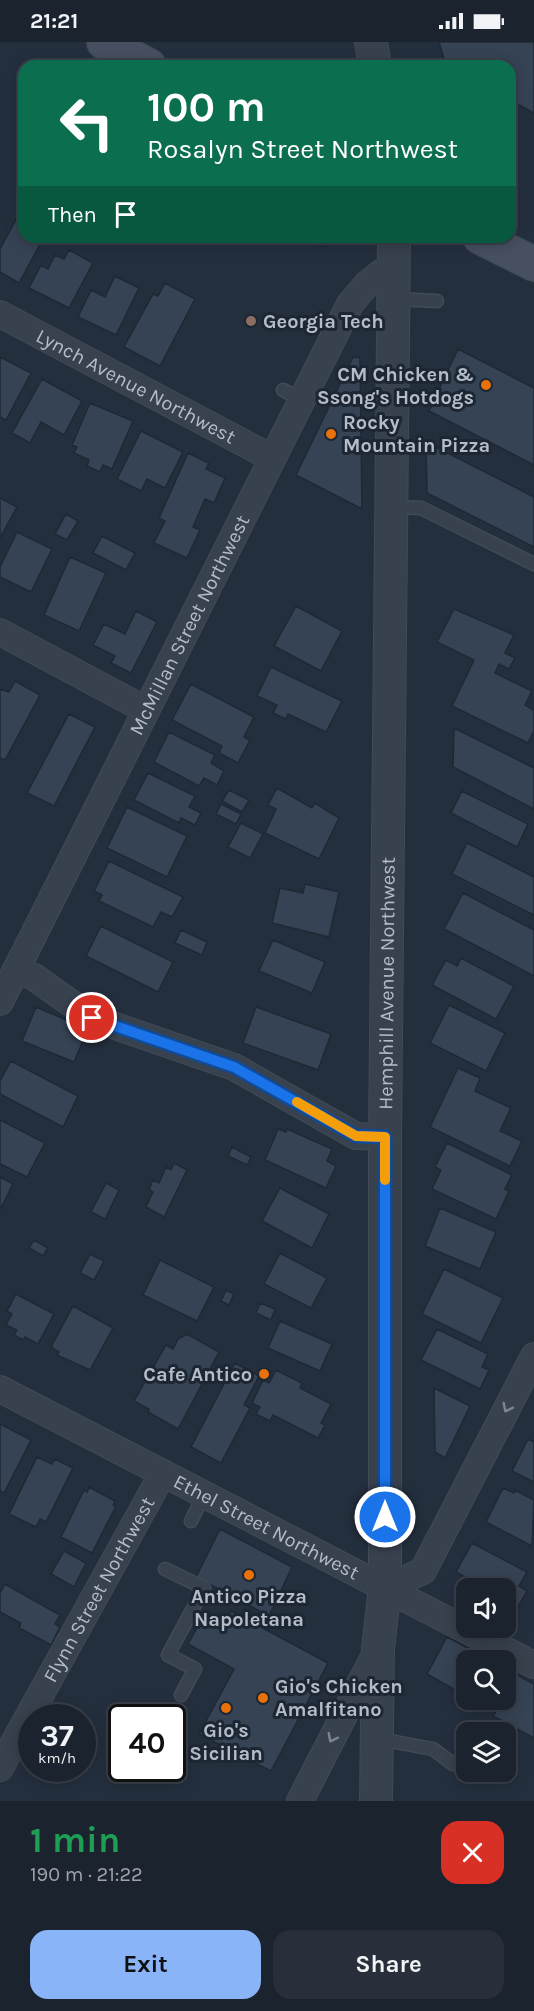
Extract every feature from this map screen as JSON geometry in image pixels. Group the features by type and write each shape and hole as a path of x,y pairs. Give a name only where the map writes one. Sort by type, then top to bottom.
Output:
{"main road":[{"path":"104,42 135,60"},
{"path":"492,243 534,264"}],"street":[{"path":"371,42 374,60"},
{"name":"Hemphill Avenue Northwest","path":"376,1801 378,1648 385,1588 385,1137 394,250"},
{"name":"McMillan Street Northwest","path":"0,1002 272,458 292,395 350,304 394,250"},
{"name":"Lynch Avenue Northwest","path":"0,314 272,458"},
{"path":"0,632 146,710"},
{"path":"16,969 34,977 92,1018 234,1067 356,1136 385,1137"},
{"path":"385,1588 423,1571 534,1356"},
{"name":"Ethel Street Northwest","path":"0,1389 534,1665"},
{"name":"Flynn Street Northwest","path":"0,1768 163,1473"},
{"path":"300,1801 378,1648"}],"lane":[{"path":"394,299 437,301"},
{"path":"392,506 421,508 534,564"},
{"path":"191,1521 205,1493"},
{"path":"165,1569 204,1588 168,1655 195,1669 181,1695"},
{"path":"377,1739 433,1749 453,1764"}],"building":[{"path":"439,42 534,42 534,113 516,103 516,60 444,60"},
{"path":"18,216 18,243 41,243 19,283 0,272 0,249"},
{"path":"69,250 93,263 69,308 29,288 41,265 48,269 55,255 64,259"},
{"path":"115,276 139,288 116,335 78,317 91,290 105,297"},
{"path":"165,283 195,299 160,366 124,347 153,294 158,296"},
{"path":"458,349 534,388 534,465 429,411"},
{"path":"0,357 31,373 6,420 0,417"},
{"path":"353,357 360,358 362,509 296,475"},
{"path":"42,379 82,401 64,435 41,422 30,443 12,433"},
{"path":"90,403 133,421 112,469 103,465 100,472 87,466 89,460 74,453 77,447 72,445"},
{"path":"141,431 183,452 165,488 147,479 141,491 117,479"},
{"path":"426,442 534,497 534,547 427,493"},
{"path":"188,453 209,463 206,469 225,478 214,503 205,499 193,527 200,530 187,558 154,543 165,521 159,518"},
{"path":"0,498 17,507 0,538"},
{"path":"66,514 78,521 67,540 55,534"},
{"path":"17,532 52,549 31,592 0,577 0,567"},
{"path":"102,536 135,553 126,570 93,553"},
{"path":"70,557 106,573 79,631 44,615"},
{"path":"296,606 342,631 321,671 274,646"},
{"path":"454,609 514,635 505,653 515,658 509,669 499,664 495,673 532,691 525,705 534,710 534,731 528,743 452,706 474,660 437,642"},
{"path":"136,611 157,622 131,673 111,663 115,656 93,645 104,624 125,634"},
{"path":"271,667 342,701 326,732 288,714 286,719 273,713 277,705 257,696"},
{"path":"15,681 40,695 5,760 0,758 0,689 9,692"},
{"path":"191,684 254,717 244,737 250,740 238,763 219,753 222,746 172,720"},
{"path":"69,714 95,727 54,806 27,793"},
{"path":"454,728 534,768 534,809 453,767"},
{"path":"169,732 215,755 211,763 224,771 217,785 204,778 199,786 154,762"},
{"path":"148,773 195,796 189,807 201,813 195,825 181,818 179,823 134,800"},
{"path":"277,788 312,808 315,803 339,818 319,859 265,833 276,809 268,805"},
{"path":"229,790 249,800 242,812 222,801"},
{"path":"462,791 528,824 517,847 451,813"},
{"path":"221,804 241,814 236,824 216,814"},
{"path":"127,807 187,836 167,877 107,848"},
{"path":"241,823 263,834 250,858 228,847"},
{"path":"467,843 534,877 534,915 452,874"},
{"path":"109,861 183,897 172,917 161,912 153,927 99,901 102,895 94,891"},
{"path":"305,884 339,892 329,937 272,923 280,888 303,893"},
{"path":"463,893 534,930 534,976 444,929"},
{"path":"101,926 173,962 158,992 86,956"},
{"path":"181,930 207,942 202,955 175,943"},
{"path":"273,940 325,962 312,993 259,971"},
{"path":"461,958 514,986 496,1019 432,985 446,960 457,966"},
{"path":"449,1005 505,1033 486,1071 430,1043"},
{"path":"36,1007 83,1027 82,1035 85,1036 74,1062 22,1041"},
{"path":"256,1007 331,1034 318,1070 243,1043"},
{"path":"11,1061 78,1096 63,1127 0,1094 0,1081"},
{"path":"458,1068 480,1078 475,1091 511,1108 500,1131 522,1141 510,1166 430,1127"},
{"path":"0,1120 45,1143 27,1177 0,1164"},
{"path":"278,1129 286,1132 287,1129 332,1149 327,1161 336,1166 326,1188 265,1160"},
{"path":"447,1143 512,1175 505,1189 509,1191 496,1219 432,1189 441,1170 435,1167"},
{"path":"232,1147 251,1157 247,1165 228,1156"},
{"path":"174,1163 187,1170 164,1217 146,1207 153,1192 149,1189 153,1180 159,1183 166,1167 171,1170"},
{"path":"0,1177 13,1184 0,1210"},
{"path":"106,1183 119,1190 105,1219 91,1212"},
{"path":"280,1188 329,1214 312,1248 262,1221"},
{"path":"440,1208 496,1232 480,1269 425,1246"},
{"path":"34,1240 48,1248 43,1256 29,1248"},
{"path":"280,1253 327,1278 311,1308 264,1284"},
{"path":"90,1254 104,1261 94,1280 80,1273"},
{"path":"160,1260 214,1287 197,1321 143,1295"},
{"path":"444,1269 503,1298 481,1343 422,1314"},
{"path":"226,1290 234,1294 229,1305 221,1301"},
{"path":"16,1294 54,1314 38,1344 25,1337 23,1340 14,1335 17,1330 6,1325 12,1314 7,1311"},
{"path":"260,1303 275,1309 271,1320 256,1313"},
{"path":"73,1306 113,1328 90,1370 57,1355 59,1352 51,1347"},
{"path":"280,1321 332,1344 320,1371 268,1348"},
{"path":"437,1329 488,1354 482,1367 489,1370 480,1389 421,1360"},
{"path":"187,1334 219,1352 178,1429 134,1401 166,1345 173,1349 178,1339"},
{"path":"235,1363 259,1376 244,1405 250,1408 221,1463 191,1447"},
{"path":"276,1370 302,1383 300,1388 331,1404 321,1423 325,1425 318,1438 273,1415 270,1421 256,1414 260,1407 252,1403 263,1380 269,1383"},
{"path":"434,1388 470,1406 445,1458 435,1452"},
{"path":"0,1424 31,1440 4,1493 0,1491"},
{"path":"528,1439 534,1442 534,1482 512,1471"},
{"path":"37,1457 52,1464 55,1459 73,1468 46,1522 40,1519 36,1527 9,1514"},
{"path":"89,1487 115,1501 113,1505 116,1506 92,1553 61,1537 84,1490 87,1492"},
{"path":"503,1488 514,1493 515,1490 534,1500 532,1546 486,1522"},
{"path":"220,1529 292,1567 269,1616 196,1577"},
{"path":"472,1543 527,1572 519,1586 527,1591 518,1607 516,1606 516,1578 467,1578 456,1572"},
{"path":"64,1551 86,1563 74,1587 51,1574"},
{"path":"5,1584 60,1615 55,1624 60,1627 51,1645 19,1628 21,1623 0,1612 0,1593"},
{"path":"231,1611 328,1663 271,1771 199,1734 234,1669 188,1644 203,1617 221,1628"},
{"path":"447,1637 471,1650 456,1650 456,1690 427,1674"},
{"path":"516,1674 534,1684 534,1738 516,1728 516,1722 504,1722 493,1716 496,1711 494,1710 516,1710"}],"slow traffic":[{"path":"297,1102 356,1136 385,1137 385,1180"}],"place":[{"name":"Georgia Tech","path":"251,321"},
{"name":"CM Chicken & Ssong's Hotdogs","path":"486,385"},
{"name":"Rocky Mountain Pizza","path":"331,434"},
{"name":"Cafe Antico","path":"264,1374"},
{"name":"Antico Pizza Napoletana","path":"249,1575"},
{"name":"Gio's Chicken Amalfitano","path":"263,1698"},
{"name":"Gio's Sicilian","path":"226,1708"}],"route":[{"path":"92,1018 222,1061 356,1136 385,1137 385,1517"}]}
